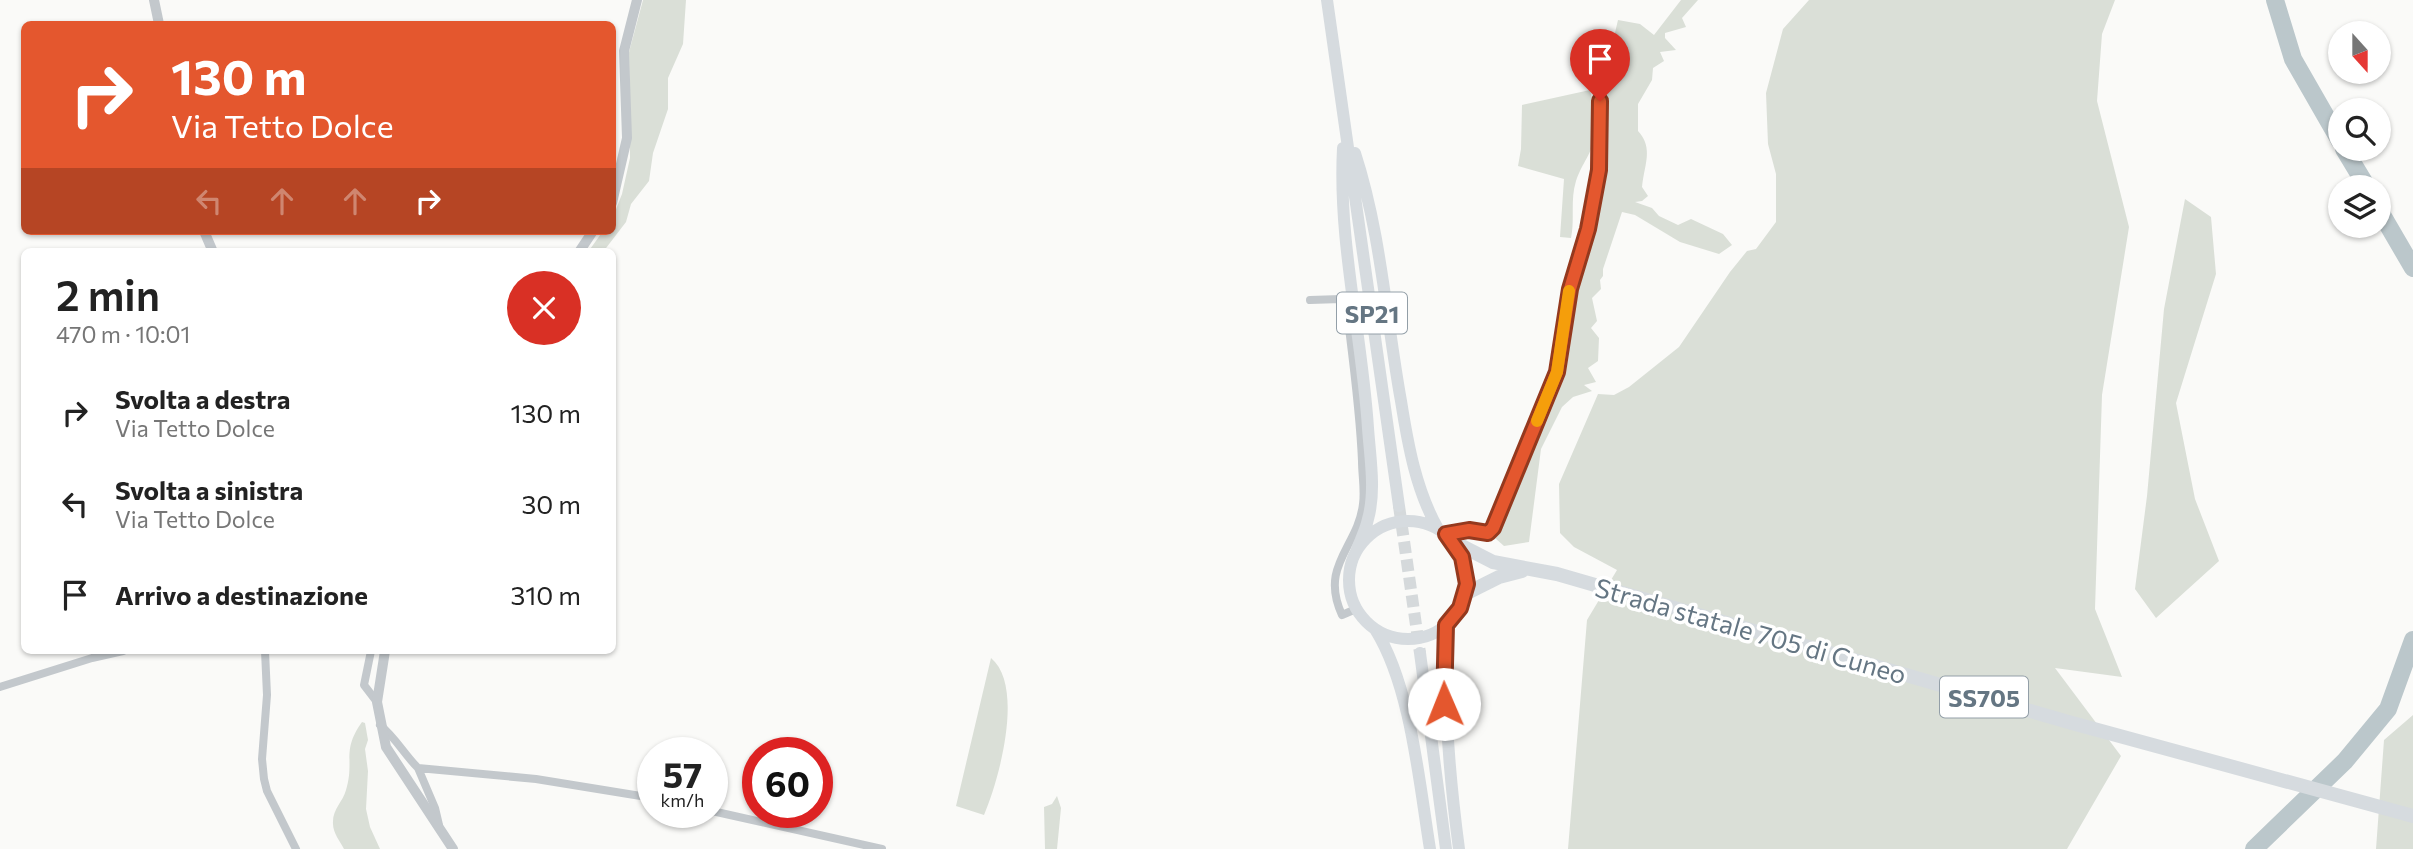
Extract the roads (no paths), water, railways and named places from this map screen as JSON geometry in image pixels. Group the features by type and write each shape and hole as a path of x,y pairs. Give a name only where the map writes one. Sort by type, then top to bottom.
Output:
{"highway":[{"name":"SS705","path":"1445,535 1493,562 1533,569"},
{"name":"SS705","path":"1465,594 1507,574 1533,569"},
{"name":"Strada statale 705 di Cuneo","path":"1533,569 2072,723 2413,816"}],"main road":[{"path":"1328,0 1345,119 1371,209 1393,357 1413,464 1425,506 1465,566 1465,594 1456,614 1446,625 1429,635 1411,639 1392,637 1374,629"},
{"path":"1345,119 1341,185 1365,390 1370,464 1369,518 1350,565 1348,583 1356,609 1374,629 1389,655 1399,685 1430,849"},
{"name":"SP21","path":"1345,119 1399,506"},
{"path":"1357,549 1369,535 1394,522 1412,521 1445,535"},
{"path":"1446,625 1443,681 1459,849"},
{"path":"1420,653 1446,849"}],"street":[{"path":"154,0 158,21"},
{"path":"616,186 627,138 624,51 637,0"},
{"path":"1445,535 1469,530 1488,533 1493,528 1557,372 1570,289 1588,229 1599,170 1600,78 1605,52"},
{"path":"1310,300 1341,299 1347,312 1361,438 1363,501 1357,528 1340,558 1335,589 1342,615 1356,609"},
{"path":"0,687 110,654"},
{"path":"265,654 267,695 262,759 264,779 267,791 296,849"},
{"path":"370,654 363,685 377,702"},
{"path":"385,654 377,702 386,747 453,849"},
{"path":"380,724 418,768 435,808 439,825"},
{"path":"418,768 536,779 637,795"},
{"path":"728,815 882,849"}],"waterway":[{"path":"2275,0 2293,59 2328,120"},
{"path":"2351,161 2360,175"},
{"path":"2391,230 2413,268"},
{"path":"2254,849 2345,761 2388,709 2413,640"}],"tunnel":[{"path":"1399,506 1420,653"}]}
